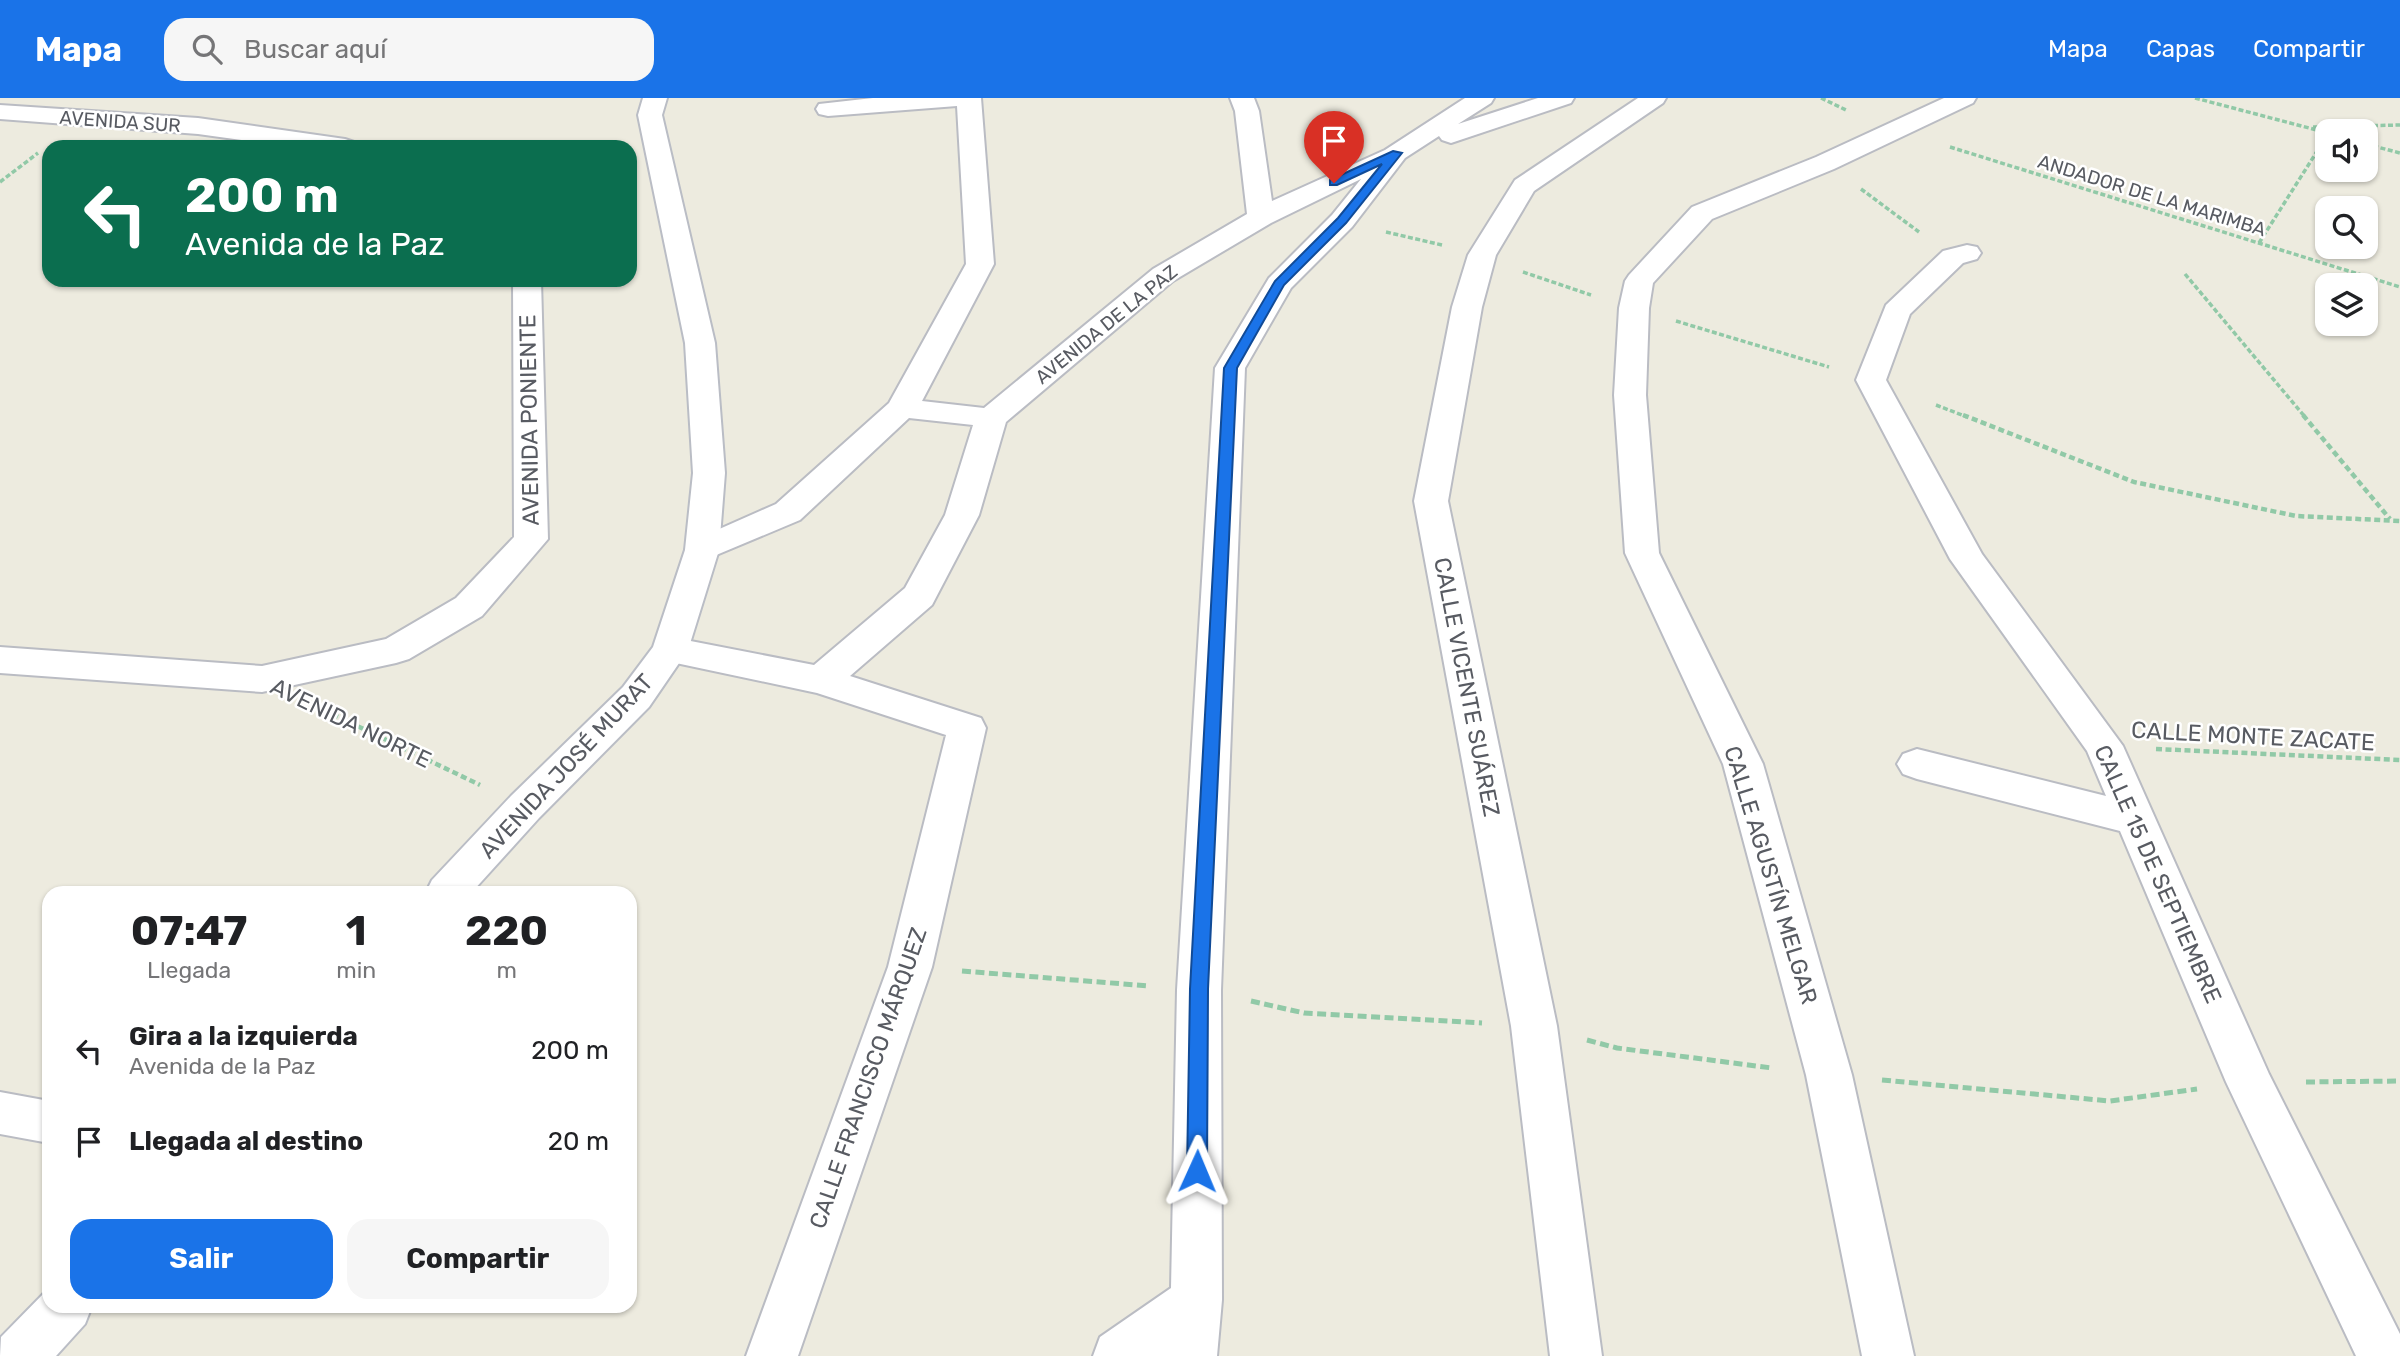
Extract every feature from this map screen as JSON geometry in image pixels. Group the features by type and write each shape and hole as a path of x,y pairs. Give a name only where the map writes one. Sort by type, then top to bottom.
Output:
{"street":[{"name":"AVENIDA JOSÉ MURAT","path":"453,886 525,807 636,697 670,650 702,550 709,473 700,343 650,115 655,98"},
{"path":"702,550 788,512 902,408 980,264 968,98 828,109"},
{"path":"1242,98 1247,111 1261,217"},
{"path":"1191,1356 1196,1300 1199,989 1230,368 1279,284 1342,221 1396,153 1482,98"},
{"name":"AVENIDA DE LA PAZ","path":"991,418 1163,275 1261,217 1396,153 1562,98"},
{"name":"CALLE VICENTE SUÁREZ","path":"1576,1356 1534,1026 1431,501 1467,307 1482,255 1524,186 1654,98"},
{"name":"CALLE AGUSTÍN MELGAR","path":"1888,1356 1829,1075 1743,764 1642,553 1630,395 1634,308 1639,281 1702,213 1825,163 1964,98"},
{"name":"AVENIDA SUR","path":"0,112 198,126 296,140"},
{"name":"CALLE 15 DE SEPTIEMBRE","path":"1960,255 1895,311 1871,380 1966,559 2104,746 2249,1082 2383,1356"},
{"name":"AVENIDA PONIENTE","path":"262,679 396,650 468,607 531,539 527,287"},
{"path":"821,680 919,596 962,515 991,418 902,408"},
{"name":"CALLE FRANCISCO MÁRQUEZ","path":"670,650 821,680 967,728 910,967 772,1356"},
{"name":"AVENIDA NORTE","path":"0,660 262,679"},
{"path":"1917,764 2136,819"},
{"path":"0,1113 42,1121"},
{"path":"1119,1356 1196,1300"},
{"path":"20,1356 60,1313"}],"path":[{"path":"2194,98 2315,130"},
{"path":"2305,127 2400,125"},
{"name":"ANDADOR DE LA MARIMBA","path":"1896,131 2400,287"},
{"path":"2378,147 2400,153"},
{"path":"2259,243 2315,154"},
{"path":"1825,163 1960,255"},
{"path":"1342,221 1482,255"},
{"path":"2185,274 2391,520"},
{"name":"AVENIDA NORTE","path":"262,679 525,807"},
{"name":"CALLE MONTE ZACATE","path":"2104,746 2400,760"},
{"path":"2249,1082 2400,1081"}],"route":[{"path":"1197,1171 1199,989 1230,368 1279,284 1342,221 1396,153 1334,183"}]}
